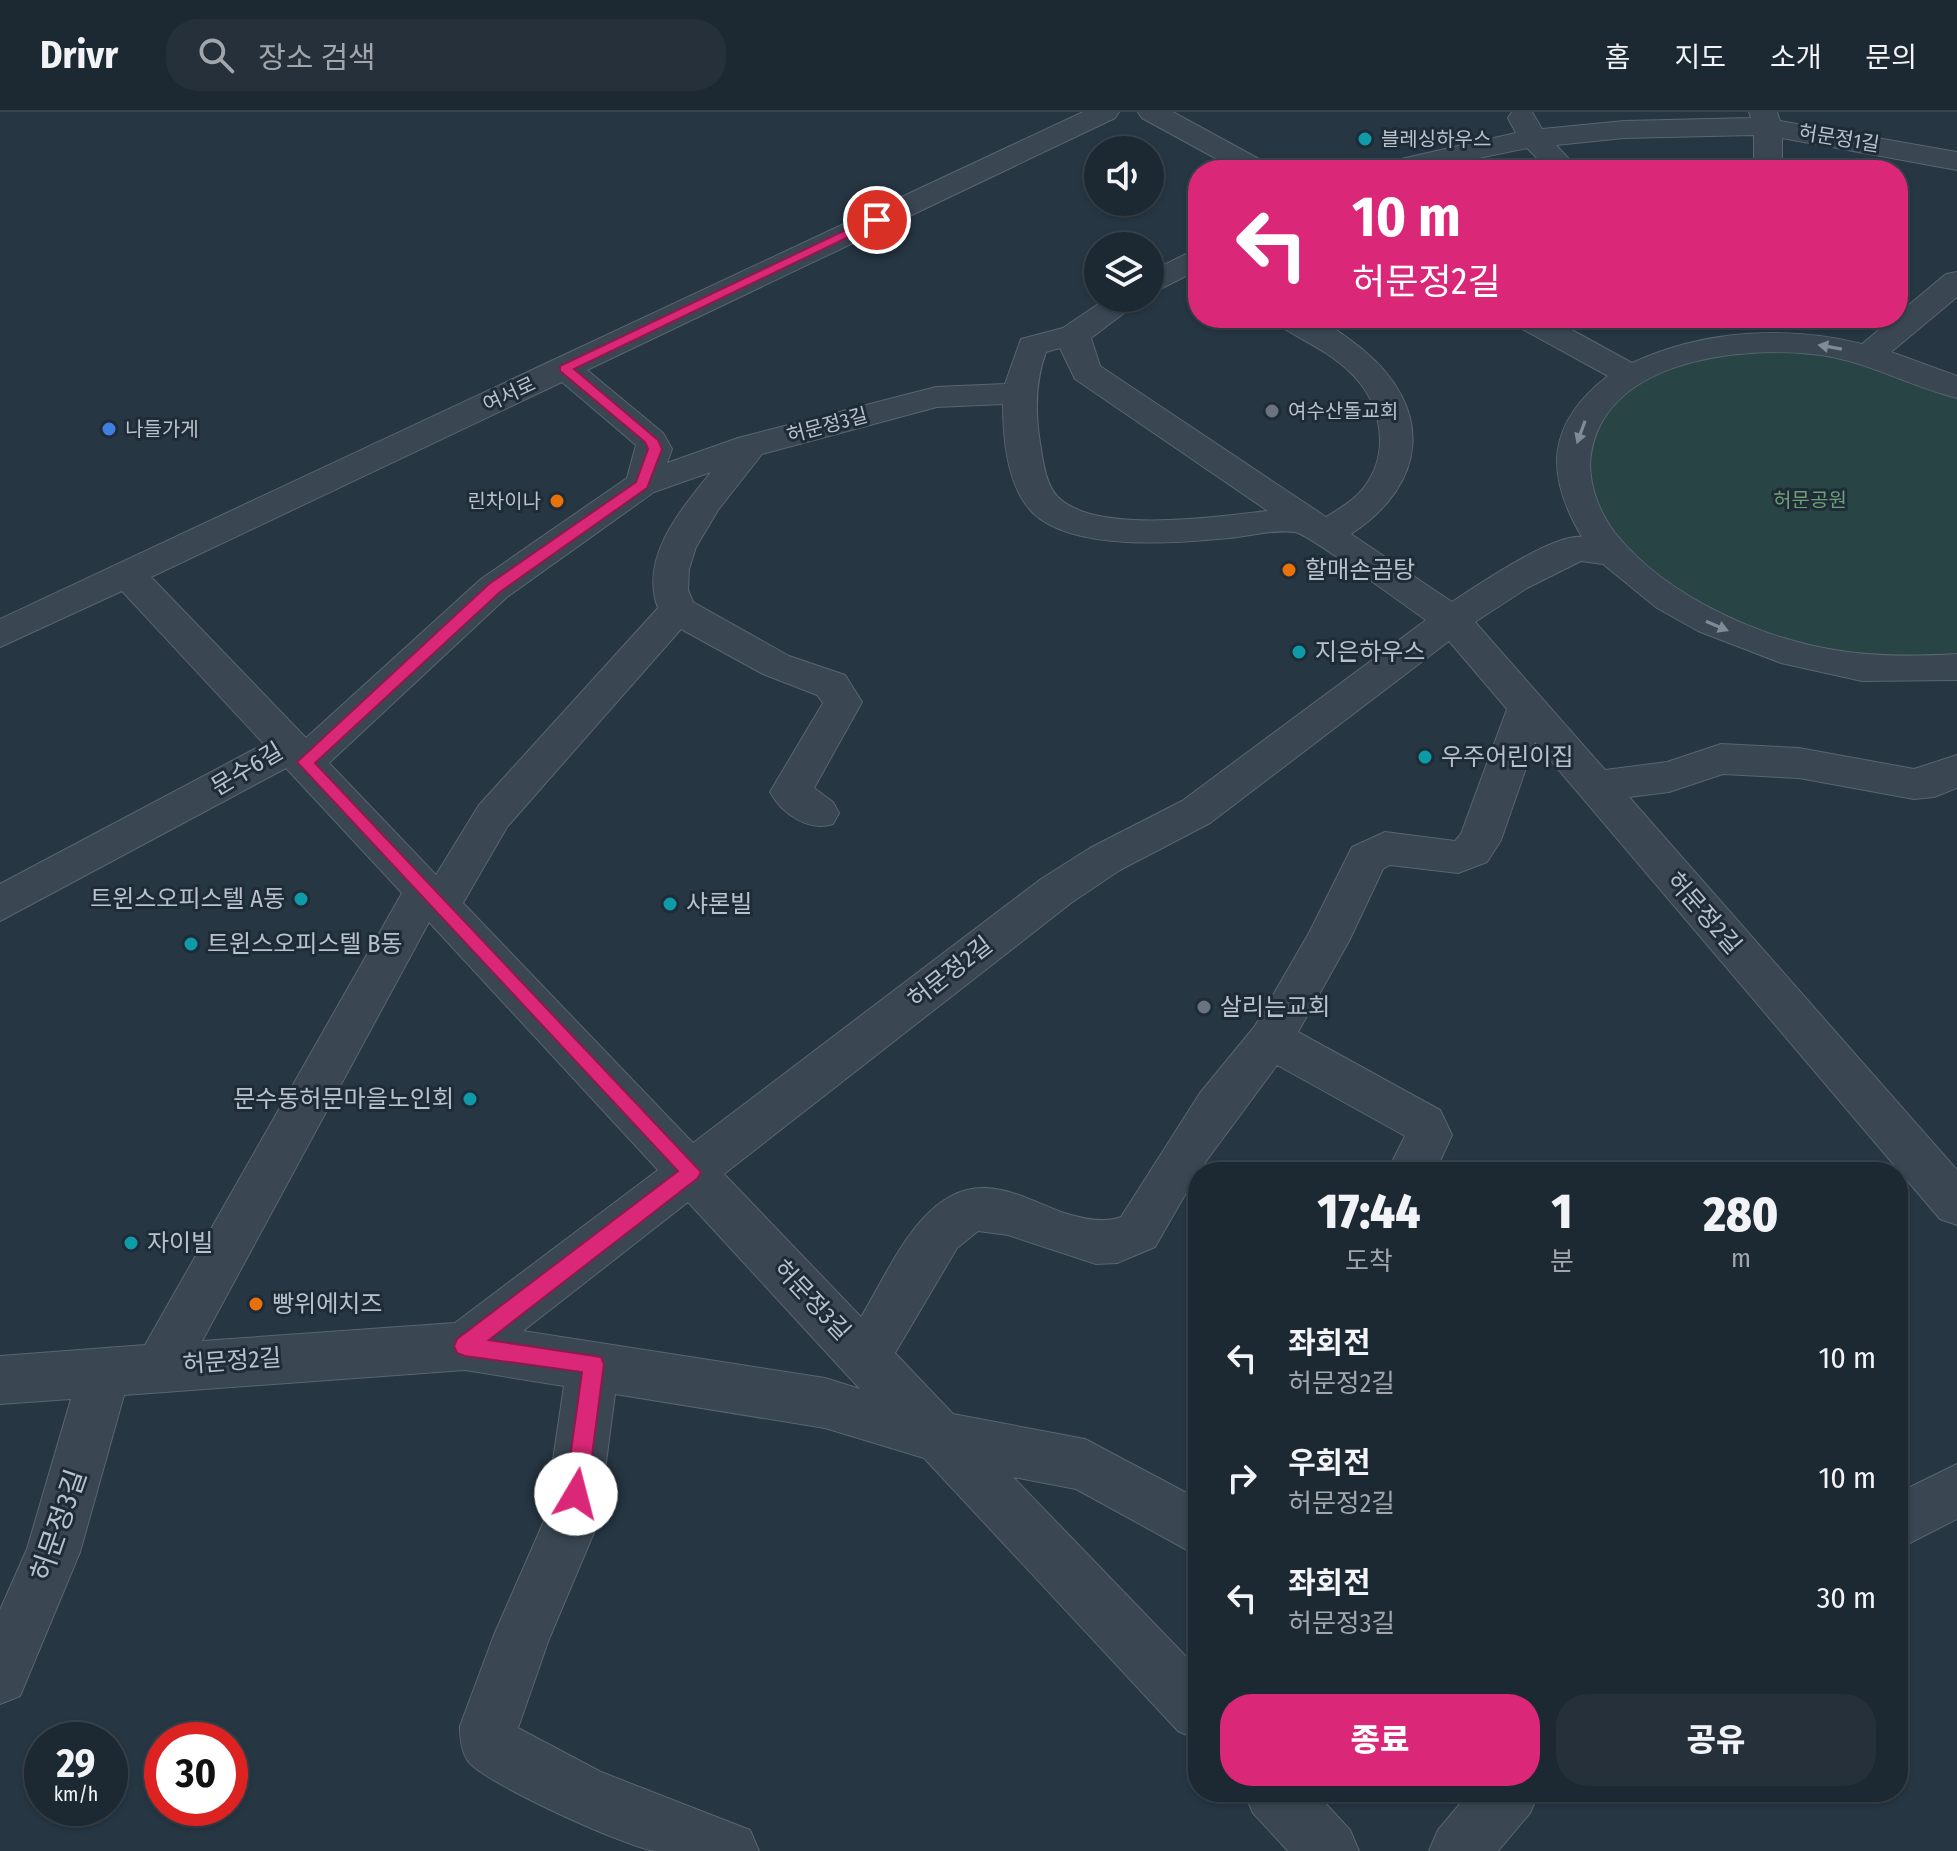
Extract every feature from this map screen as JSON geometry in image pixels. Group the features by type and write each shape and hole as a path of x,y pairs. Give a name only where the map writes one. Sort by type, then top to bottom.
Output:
{"street":[{"name":"여서로","path":"0,634 1105,112"},
{"path":"1152,112 1240,160"},
{"path":"1519,112 1533,138 1555,160"},
{"name":"허문정1길","path":"1765,120 1767,160"},
{"name":"허문정1길","path":"1533,138 1627,128 1765,120 1957,161"},
{"path":"1434,160 1533,138"},
{"path":"1164,277 1188,264"},
{"path":"1908,322 1957,281"},
{"path":"1108,312 1074,335 1032,346 1018,393 1029,476 1042,501 1063,516 1099,526 1141,530 1316,526 1379,492 1392,469 1399,446 1397,423 1390,400 1362,365 1305,328"},
{"path":"1544,328 1631,375"},
{"path":"1868,355 1900,328"},
{"path":"1957,388 1912,368 1868,355 1754,330 1631,375 1602,395 1579,428 1572,467 1584,510 1613,553 1653,589 1705,621 1765,646 1831,664 1897,670 1957,667"},
{"name":"허문정2길","path":"1074,335 1083,366 1097,382 1452,620 1957,1204"},
{"path":"565,368 651,440 655,449 642,484"},
{"name":"허문정3길","path":"1018,393 936,397 750,446 642,484 494,588 298,755 1188,1700"},
{"path":"750,446 680,541 666,582 669,597 677,610 722,638 840,692 843,702 819,748 790,792 819,813"},
{"name":"허문정2길","path":"465,1346 1056,891 1105,859 1196,812 1452,620 1514,579 1576,548 1613,553"},
{"name":"문수6길","path":"0,904 298,755 128,575"},
{"path":"161,1366 432,897 493,816 677,610"},
{"path":"865,1356 940,1233 968,1210 988,1210 1077,1238 1102,1242 1121,1241 1138,1232 1216,1107 1271,1039 1327,941 1372,853 1385,848 1458,857 1472,851 1480,840 1527,708"},
{"path":"1595,786 1669,777 1721,759 1799,763 1914,784 1934,782 1957,770"},
{"path":"1271,1039 1424,1124 1429,1135 1416,1162"},
{"name":"허문정2길","path":"0,1380 465,1346 825,1403 940,1437 1085,1465 1188,1523"},
{"path":"593,1364 571,1523 522,1635 489,1726 489,1741 501,1752 585,1795 729,1851"},
{"name":"허문정3길","path":"0,1676 53,1552 105,1371"},
{"path":"1908,1517 1957,1490"},
{"path":"1283,1802 1329,1851"},
{"path":"1459,1851 1501,1802"}],"green space":[{"name":"허문공원","path":"1779,347 1856,357 1957,394 1957,661 1900,665 1753,637 1635,569 1580,484 1600,406 1621,384 1641,372 1686,357"}],"place":[{"name":"블레싱하우스","path":"1365,139"},
{"name":"여수산돌교회","path":"1272,411"},
{"name":"나들가게","path":"109,429"},
{"name":"린차이나","path":"557,501"},
{"name":"할매손곰탕","path":"1289,570"},
{"name":"지은하우스","path":"1299,652"},
{"name":"우주어린이집","path":"1425,757"},
{"name":"트윈스오피스텔 A동","path":"301,899"},
{"name":"샤론빌","path":"670,904"},
{"name":"트윈스오피스텔 B동","path":"191,944"},
{"name":"살리는교회","path":"1204,1007"},
{"name":"문수동허문마을노인회","path":"470,1099"},
{"name":"자이빌","path":"131,1243"},
{"name":"빵위에치즈","path":"256,1304"}],"route":[{"path":"576,1494 593,1364 465,1346 691,1172 305,762 494,588 642,484 655,449 651,440 565,368 877,220"}]}
